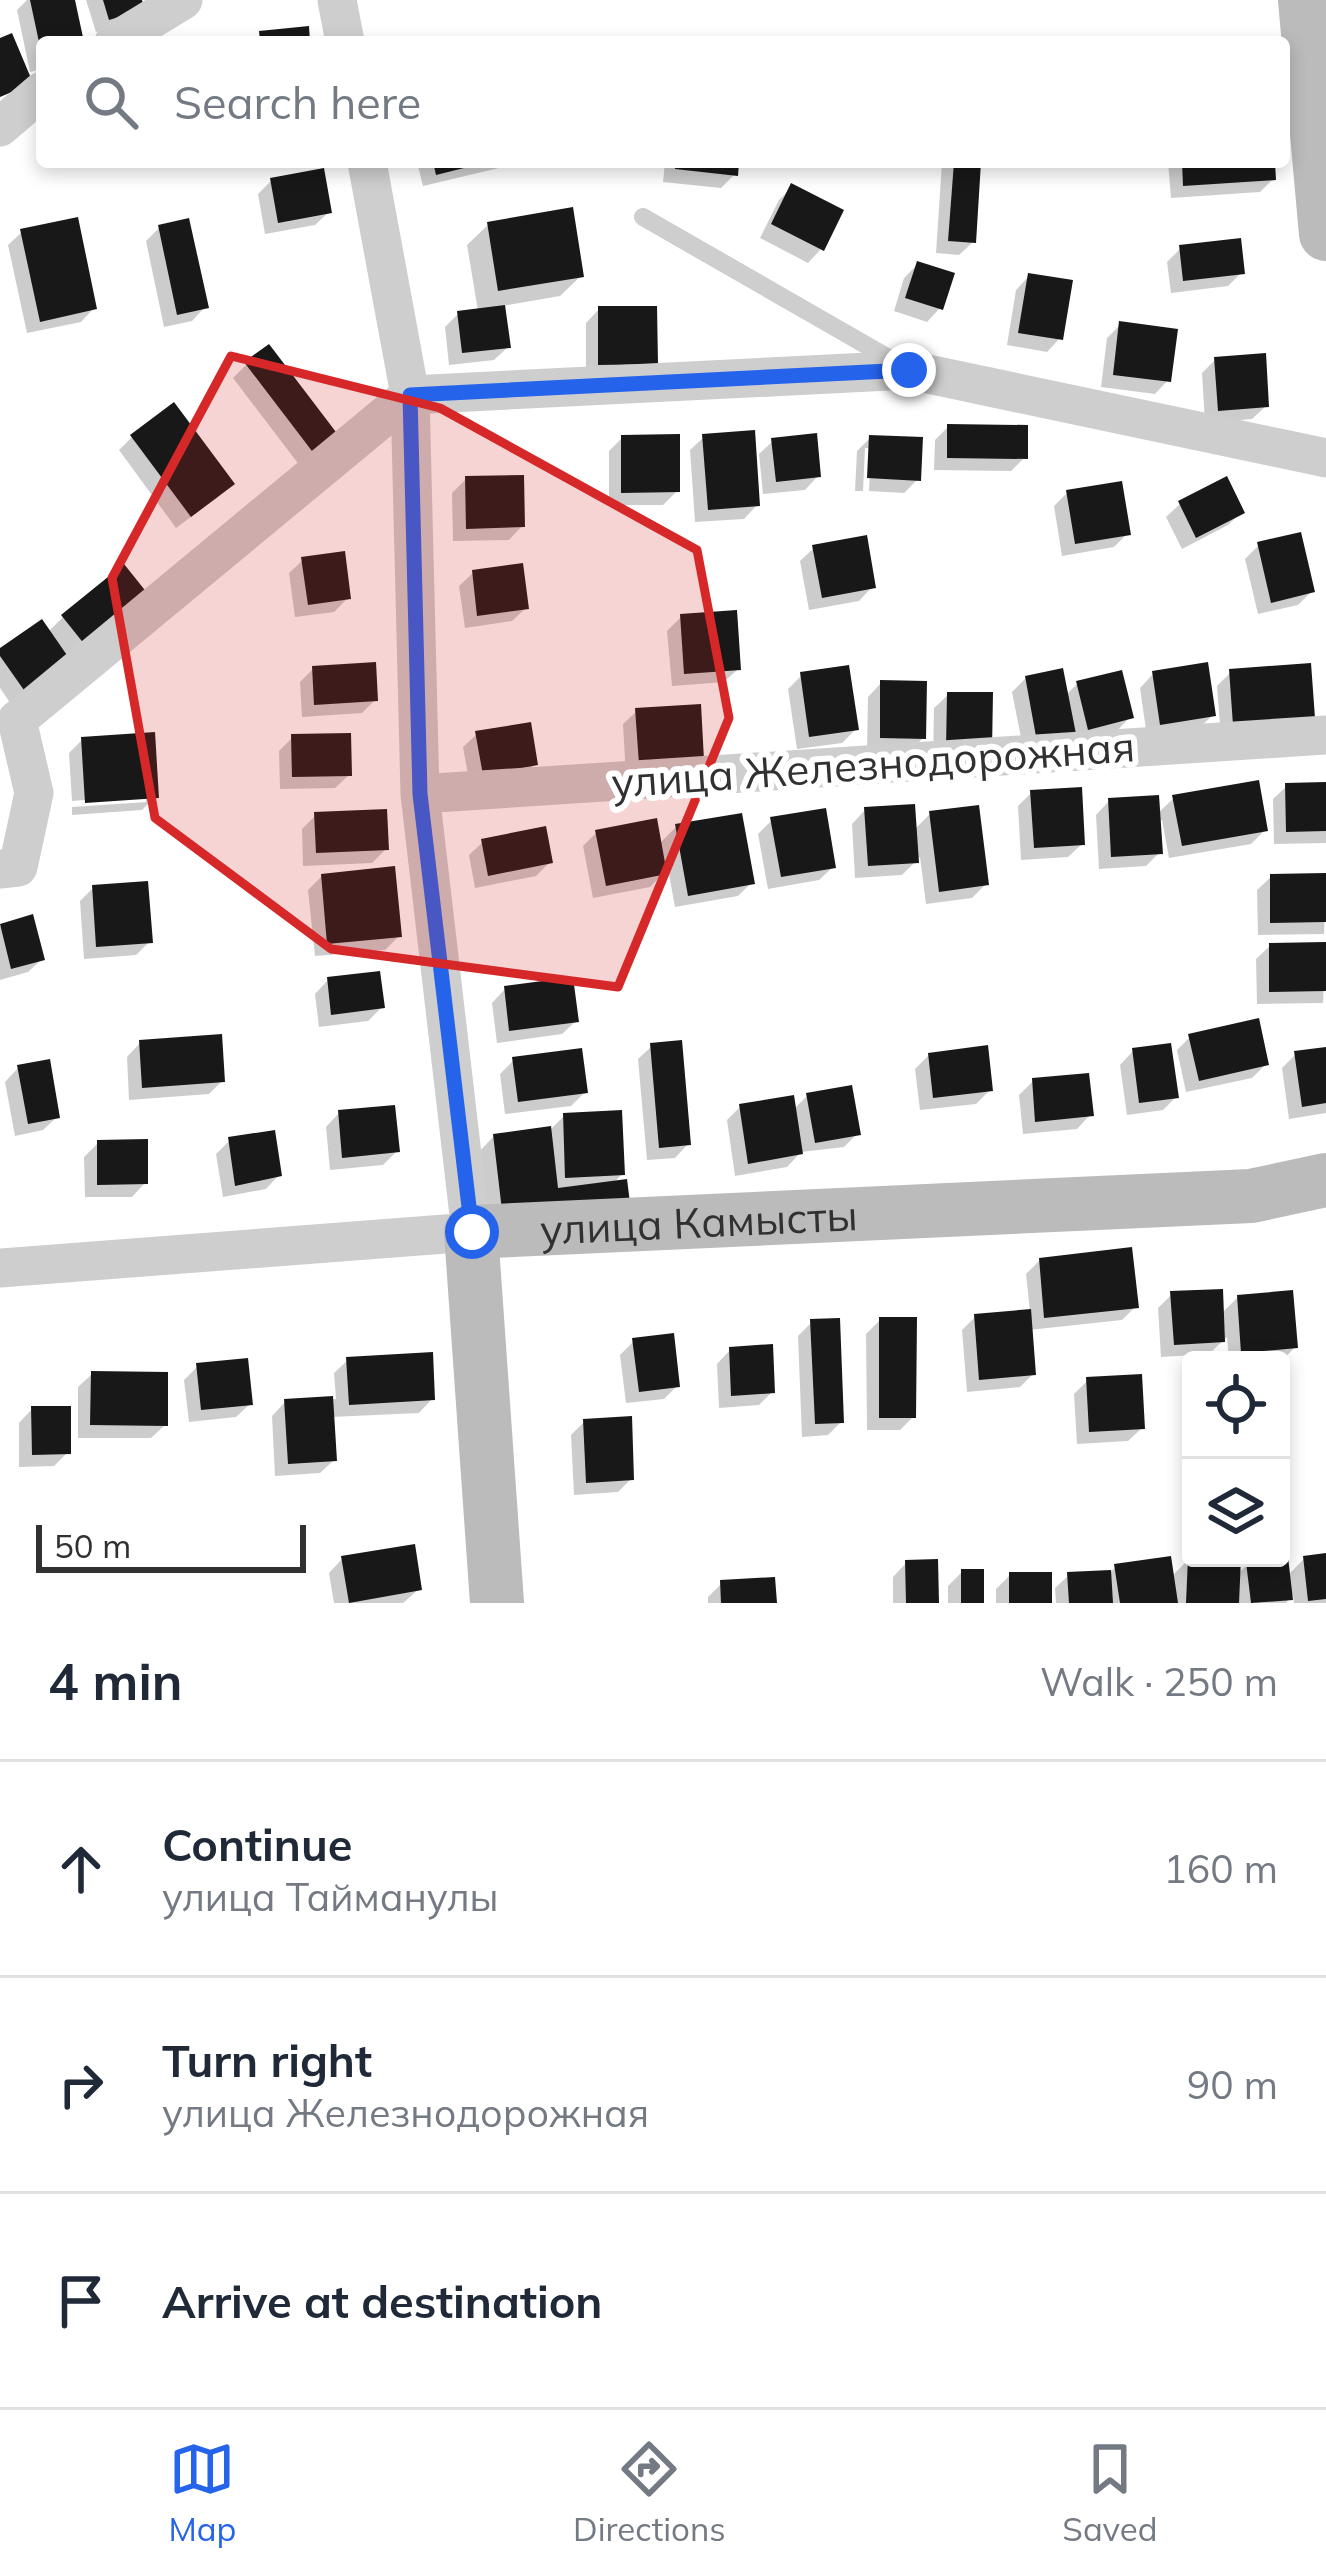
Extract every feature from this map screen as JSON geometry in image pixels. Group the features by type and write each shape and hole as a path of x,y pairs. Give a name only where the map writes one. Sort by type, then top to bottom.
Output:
{"street":[{"path":"124,36 183,0"},
{"path":"337,0 344,36"},
{"path":"1305,0 1326,234"},
{"path":"0,127 36,96"},
{"path":"368,168 410,395 420,794 472,1232 497,1603"},
{"path":"0,869 18,867 34,793 17,720 410,395 909,370 1326,458"},
{"name":"улица Железнодорожная","path":"420,794 1326,735"},
{"name":"улица Камысты","path":"0,1268 472,1232 1251,1196 1326,1180"}],"lane":[{"path":"643,217 909,370"}],"highlighted area":[{"path":"231,356 440,408 697,550 729,718 618,987 331,949 155,818 112,578"}],"building":[{"path":"30,0 75,0 83,36 38,36"},
{"path":"103,0 142,0 145,9 109,20"},
{"path":"309,26 310,36 259,36 259,31"},
{"path":"12,33 33,83 0,97 0,38"},
{"path":"324,168 332,213 278,223 270,178"},
{"path":"434,168 464,168 436,175"},
{"path":"675,168 739,168 738,176"},
{"path":"954,168 981,168 976,243 948,241"},
{"path":"1182,168 1275,168 1276,180 1183,186"},
{"path":"791,183 844,210 824,251 771,224"},
{"path":"573,207 584,277 498,291 487,222"},
{"path":"78,217 97,309 40,322 20,229"},
{"path":"189,218 209,308 177,315 158,225"},
{"path":"1241,238 1245,274 1183,281 1179,245"},
{"path":"917,261 955,273 943,310 905,298"},
{"path":"1028,273 1073,280 1063,340 1018,333"},
{"path":"505,305 511,348 462,353 457,311"},
{"path":"598,306 657,306 658,364 598,365"},
{"path":"1119,321 1178,329 1171,382 1113,375"},
{"path":"269,344 339,436 315,455 244,362"},
{"path":"1266,353 1269,407 1218,411 1214,357"},
{"path":"174,402 235,484 191,517 130,435"},
{"path":"947,424 1028,425 1028,459 947,458"},
{"path":"755,430 760,506 708,510 702,434"},
{"path":"817,433 821,477 776,482 771,438"},
{"path":"680,434 680,492 621,493 621,435"},
{"path":"869,435 923,437 921,481 867,478"},
{"path":"524,475 525,527 466,529 465,476"},
{"path":"1227,476 1245,513 1196,538 1178,501"},
{"path":"1122,481 1131,535 1075,544 1066,490"},
{"path":"1301,532 1315,592 1271,603 1257,542"},
{"path":"867,535 876,588 822,598 812,545"},
{"path":"345,551 351,599 308,605 301,557"},
{"path":"523,563 529,609 477,616 472,570"},
{"path":"124,564 152,599 89,650 61,615"},
{"path":"737,610 741,670 684,674 680,614"},
{"path":"42,619 71,661 26,693 0,656 0,648"},
{"path":"376,662 378,701 314,705 312,666"},
{"path":"1208,662 1216,716 1160,725 1152,671"},
{"path":"1311,663 1315,718 1233,725 1229,669"},
{"path":"849,665 859,730 809,737 800,672"},
{"path":"1063,668 1076,734 1037,742 1025,676"},
{"path":"1122,670 1134,718 1088,730 1076,681"},
{"path":"880,680 927,681 926,739 880,738"},
{"path":"947,692 993,692 992,750 946,750"},
{"path":"701,704 704,760 639,764 635,708"},
{"path":"531,722 538,765 483,775 475,731"},
{"path":"155,732 159,798 85,803 81,737"},
{"path":"351,733 352,776 292,777 291,734"},
{"path":"1259,780 1268,831 1182,846 1172,795"},
{"path":"1326,782 1326,831 1286,832 1285,783"},
{"path":"1082,787 1085,845 1034,848 1030,790"},
{"path":"1159,795 1163,854 1111,857 1108,798"},
{"path":"915,804 919,863 868,866 864,807"},
{"path":"979,805 989,885 939,892 929,811"},
{"path":"826,808 836,868 781,877 770,817"},
{"path":"387,809 389,850 316,853 314,812"},
{"path":"742,813 755,884 688,896 675,824"},
{"path":"657,818 667,874 606,886 595,830"},
{"path":"546,826 553,863 488,876 481,839"},
{"path":"395,866 402,937 327,944 321,874"},
{"path":"1326,873 1326,922 1270,923 1270,874"},
{"path":"148,881 153,943 96,947 92,885"},
{"path":"33,914 45,960 11,969 0,924"},
{"path":"1326,942 1326,991 1269,992 1269,943"},
{"path":"380,971 385,1008 331,1015 327,977"},
{"path":"573,977 579,1022 509,1031 504,986"},
{"path":"1259,1018 1269,1065 1199,1081 1188,1034"},
{"path":"222,1034 225,1082 142,1088 139,1040"},
{"path":"682,1040 691,1145 659,1148 650,1043"},
{"path":"1171,1043 1179,1098 1139,1103 1132,1048"},
{"path":"988,1045 993,1091 933,1098 928,1053"},
{"path":"1326,1047 1326,1103 1302,1107 1294,1051"},
{"path":"582,1048 588,1093 518,1102 512,1057"},
{"path":"50,1059 60,1118 28,1124 17,1065"},
{"path":"1089,1073 1094,1116 1035,1122 1032,1078"},
{"path":"852,1085 861,1135 815,1143 806,1093"},
{"path":"794,1095 803,1154 748,1164 739,1104"},
{"path":"395,1105 400,1152 342,1158 338,1110"},
{"path":"622,1110 625,1175 565,1178 563,1113"},
{"path":"551,1126 558,1188 627,1179 630,1203 503,1219 493,1134"},
{"path":"275,1130 282,1176 235,1186 228,1137"},
{"path":"148,1139 148,1184 97,1185 97,1140"},
{"path":"1132,1247 1139,1308 1044,1318 1039,1258"},
{"path":"1223,1289 1225,1342 1174,1345 1170,1291"},
{"path":"1293,1290 1298,1348 1241,1351 1237,1295"},
{"path":"1031,1309 1036,1375 979,1380 974,1314"},
{"path":"879,1317 917,1317 916,1418 879,1418"},
{"path":"840,1318 844,1423 815,1424 810,1319"},
{"path":"674,1333 680,1387 639,1392 632,1338"},
{"path":"773,1344 775,1393 731,1396 729,1347"},
{"path":"433,1352 435,1400 349,1405 346,1357"},
{"path":"248,1358 253,1405 201,1410 196,1363"},
{"path":"91,1371 168,1372 168,1426 90,1425"},
{"path":"1142,1374 1145,1429 1089,1432 1086,1377"},
{"path":"333,1396 337,1461 288,1464 284,1399"},
{"path":"31,1406 71,1406 71,1454 32,1455"},
{"path":"632,1416 634,1480 586,1483 583,1419"},
{"path":"415,1544 422,1590 349,1603 341,1556"},
{"path":"1326,1553 1326,1599 1308,1601 1303,1556"},
{"path":"1171,1556 1178,1603 1120,1603 1114,1564"},
{"path":"938,1559 939,1603 906,1603 905,1560"},
{"path":"1188,1567 1241,1567 1239,1603 1186,1603"},
{"path":"1247,1567 1289,1567 1293,1600 1251,1603"},
{"path":"961,1569 984,1569 984,1603 961,1603"},
{"path":"1111,1570 1113,1603 1069,1603 1067,1572"},
{"path":"1009,1572 1052,1572 1052,1603 1009,1603"},
{"path":"775,1577 777,1603 721,1603 720,1580"}],"route":[{"path":"472,1232 420,794 410,395 909,370"}]}
